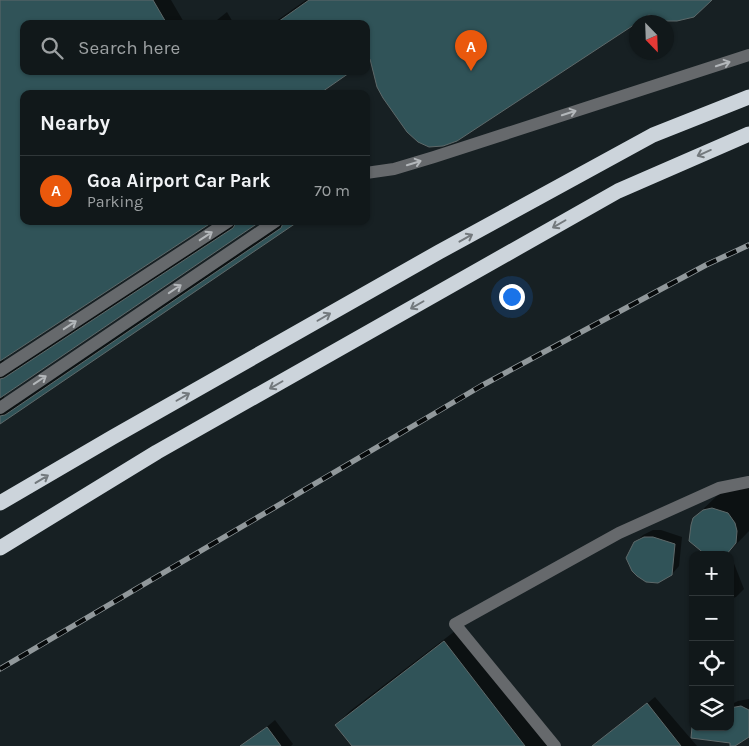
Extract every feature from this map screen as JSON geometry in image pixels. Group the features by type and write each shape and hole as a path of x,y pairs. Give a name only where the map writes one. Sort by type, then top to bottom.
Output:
{"highway":[{"path":"0,504 113,437 439,252 653,135 749,97"},
{"path":"0,548 157,452 618,191 749,134"}],"street":[{"path":"370,172 394,169 749,55"},
{"path":"0,371 223,225"},
{"path":"0,408 270,225"},
{"path":"555,746 455,624 619,533 719,488 749,482"}],"building":[{"path":"0,0 153,0 165,20 20,20 20,75 346,75 325,90 20,90 20,225 208,225 0,361"},
{"path":"309,0 712,0 694,17 677,21 674,21 674,15 629,15 629,28 457,141 443,146 429,147 418,142 407,132 377,87 370,59 370,20 281,20"},
{"path":"235,225 255,225 0,398 0,379 233,228"},
{"path":"282,225 293,225 0,424 0,416 5,415 281,228"},
{"path":"712,508 728,513 735,523 737,531 736,543 729,551 701,551 689,541 693,518 703,510"},
{"path":"644,537 653,537 675,544 672,575 658,583 646,582 637,576 632,571 626,558 634,542"},
{"path":"444,641 525,746 352,746 335,725"},
{"path":"647,703 681,746 592,746"},
{"path":"741,706 749,710 749,737 735,746 730,746 730,743 691,738 692,731 734,731 734,707"},
{"path":"267,727 281,746 240,746"}],"railway":[{"path":"0,669 481,386 706,265 749,245"}],"place":[{"name":"Goa Airport Car Park","path":"471,71"}]}
